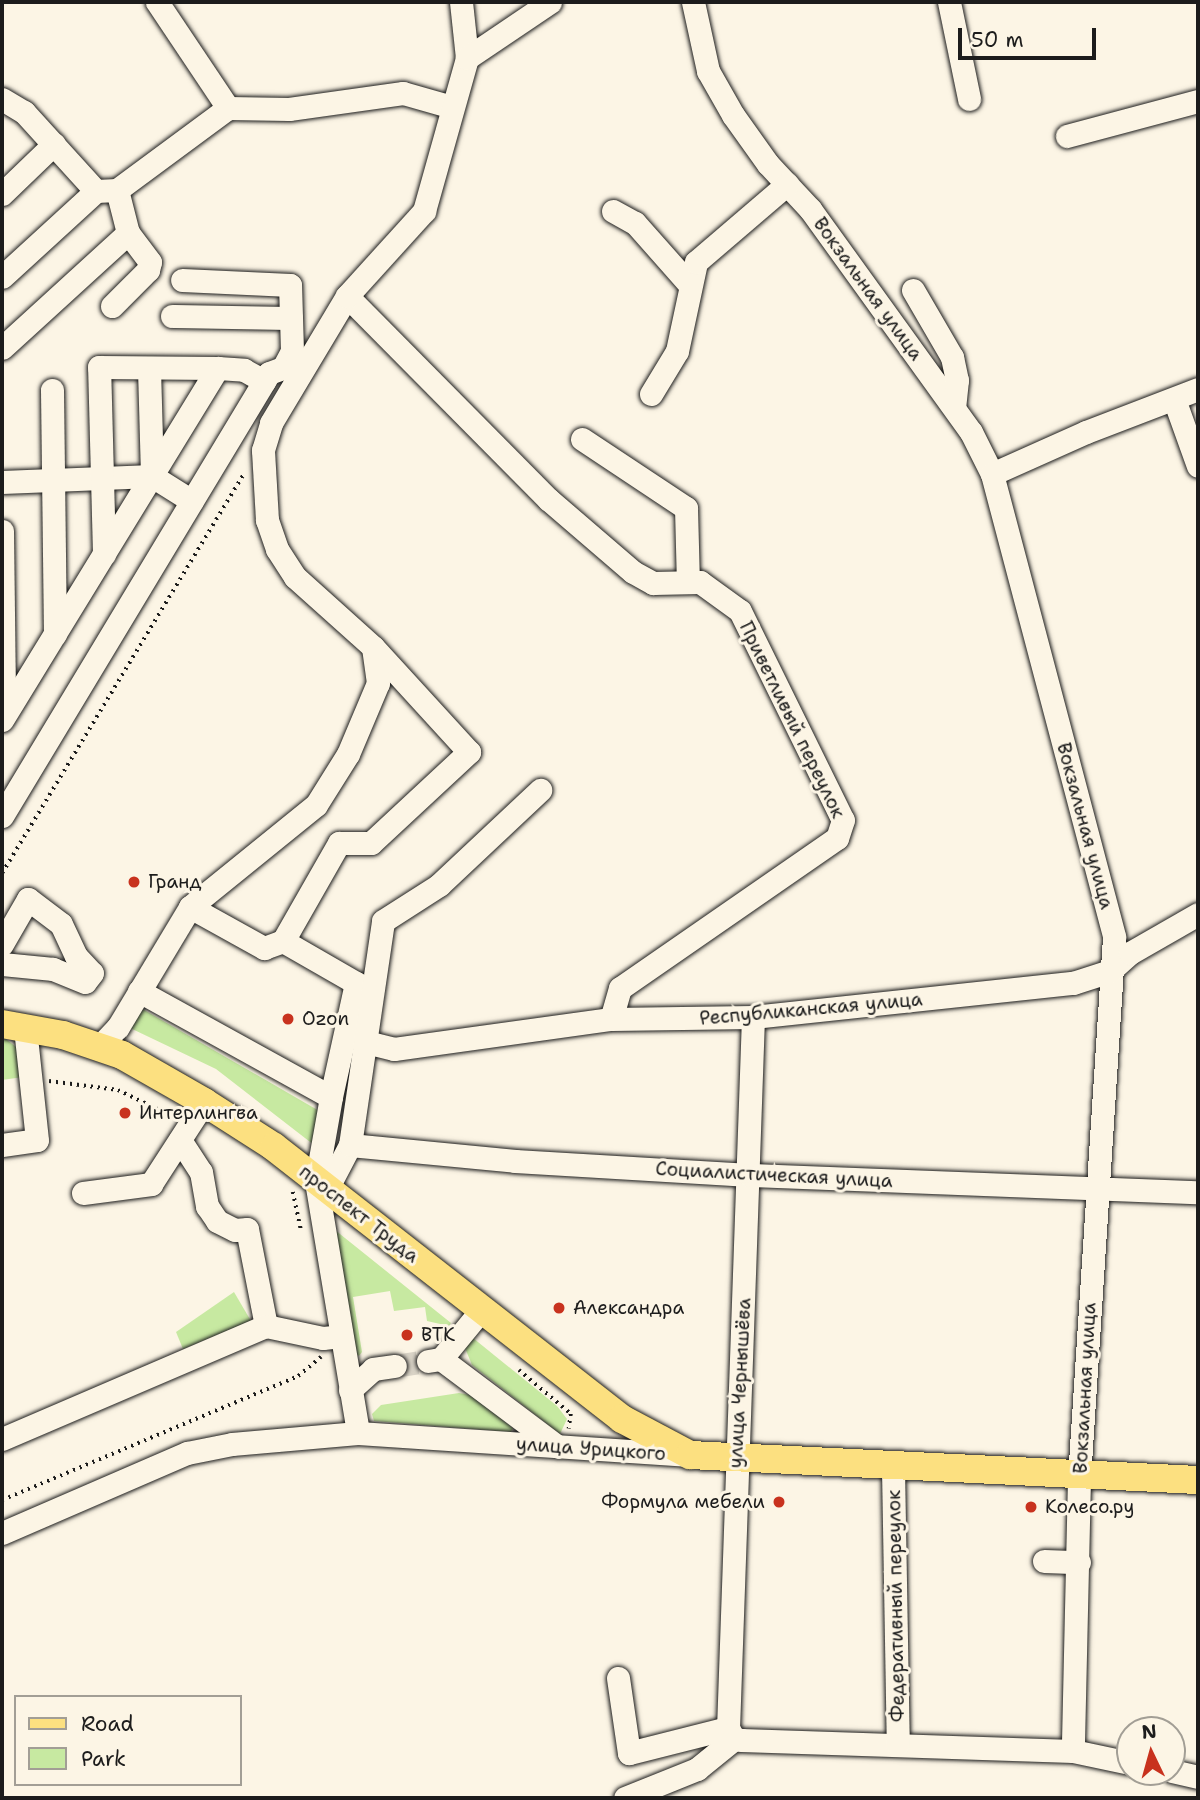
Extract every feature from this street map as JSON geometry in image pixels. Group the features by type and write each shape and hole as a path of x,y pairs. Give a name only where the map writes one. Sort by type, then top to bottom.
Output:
{"main road":[{"name":"проспект Труда","path":"14,1025 100,1046 148,1066 191,1122 311,1186 482,1309 622,1419 690,1455"},
{"name":"улица Урицкого","path":"690,1455 1079,1478 1198,1480"}],"street":[{"path":"157,2 228,108"},
{"path":"190,907 264,948 283,941 339,844 371,843 468,752 373,647 295,577 277,549 267,520 262,468 271,423 347,296 424,211 467,58 461,2"},
{"path":"467,58 550,2"},
{"name":"Вокзальная улица","path":"693,2 708,71 733,115 810,209 954,407 992,474 1114,937 1079,1478 1073,1751"},
{"path":"949,2 969,99"},
{"path":"2,277 107,191 228,108 289,109 403,93 452,107"},
{"path":"1067,136 1198,101"},
{"path":"5,106 54,144 107,191 128,233 150,262 148,270 112,306"},
{"path":"2,194 54,144"},
{"path":"651,394 677,351 688,283 696,262 787,184"},
{"path":"613,211 635,222 688,283"},
{"path":"2,348 128,233"},
{"path":"2,816 264,381 269,373 283,368 292,351 290,285 181,280"},
{"path":"913,290 951,357 957,380 954,407"},
{"name":"Приветливый переулок","path":"347,296 548,499 633,572 653,583 688,582 709,586 740,611 844,828 837,838 620,988 611,1018"},
{"path":"173,316 291,318"},
{"path":"104,554 99,367 244,370 264,381"},
{"path":"149,368 152,476"},
{"path":"7,695 55,634 218,368"},
{"path":"992,474 1086,432 1198,389"},
{"path":"52,390 50,480 55,634"},
{"path":"1174,399 1198,466"},
{"path":"582,439 686,508 688,582"},
{"path":"2,482 152,476 192,500"},
{"path":"2,531 7,695 2,720"},
{"path":"100,1046 139,991 190,907 316,805 348,754 378,683 373,647"},
{"path":"311,1186 350,1145 383,921 439,885 540,790"},
{"path":"2,944 28,899 61,924 76,956 92,973 85,982 53,970 2,964"},
{"name":"Республиканская улица","path":"366,1042 394,1049 611,1018 753,1017 1073,983 1110,971 1130,953 1198,914"},
{"path":"283,941 356,983 311,1186 332,1337 351,1390 358,1433"},
{"path":"139,991 331,1097"},
{"name":"улица Чернышёва","path":"734,1736 735,1472 740,1459 753,1017"},
{"path":"2,1145 37,1140 31,1080 14,1025"},
{"path":"83,1193 151,1184 191,1122"},
{"path":"191,1122 207,1206 217,1221 235,1230 247,1230 266,1326"},
{"name":"Социалистическая улица","path":"350,1145 514,1161 750,1175 1198,1192"},
{"path":"482,1309 435,1360 558,1447"},
{"path":"2,1439 266,1326 332,1337"},
{"path":"351,1390 373,1369 395,1366"},
{"name":"улица Урицкого","path":"2,1533 187,1453 358,1433 690,1455"},
{"name":"Федеративный переулок","path":"893,1468 898,1744"},
{"path":"1044,1561 1079,1562"},
{"path":"618,1678 629,1753 734,1736 1073,1751 1116,1760"},
{"path":"625,1798 697,1769 734,1736"}],"path":[{"path":"2,873 249,466"},
{"path":"31,1080 118,1090 191,1122"},
{"path":"302,1233 311,1186"},
{"path":"2,1500 298,1376 322,1356 332,1337"}],"green space":[{"path":"139,1007 321,1112 314,1145 216,1069 128,1027"},
{"path":"2,1036 20,1050 23,1077 2,1080"},
{"path":"330,1226 451,1323 449,1326 427,1321 425,1307 394,1311 390,1291 353,1297 362,1352 359,1356 353,1351"},
{"path":"234,1292 251,1321 183,1349 176,1332"},
{"path":"473,1338 557,1406 567,1419 560,1434 472,1365 465,1348"},
{"path":"459,1393 470,1395 513,1428 511,1432 374,1421 372,1414 381,1405"}],"tunnel":[{"path":"395,1366 428,1361"}],"place":[{"name":"Гранд","path":"134,882"},
{"name":"Ozon","path":"288,1019"},
{"name":"Интерлингва","path":"125,1113"},
{"name":"Александра","path":"559,1308"},
{"name":"ВТК","path":"407,1335"},
{"name":"Формула мебели","path":"779,1502"},
{"name":"Колесо.ру","path":"1031,1507"}]}
